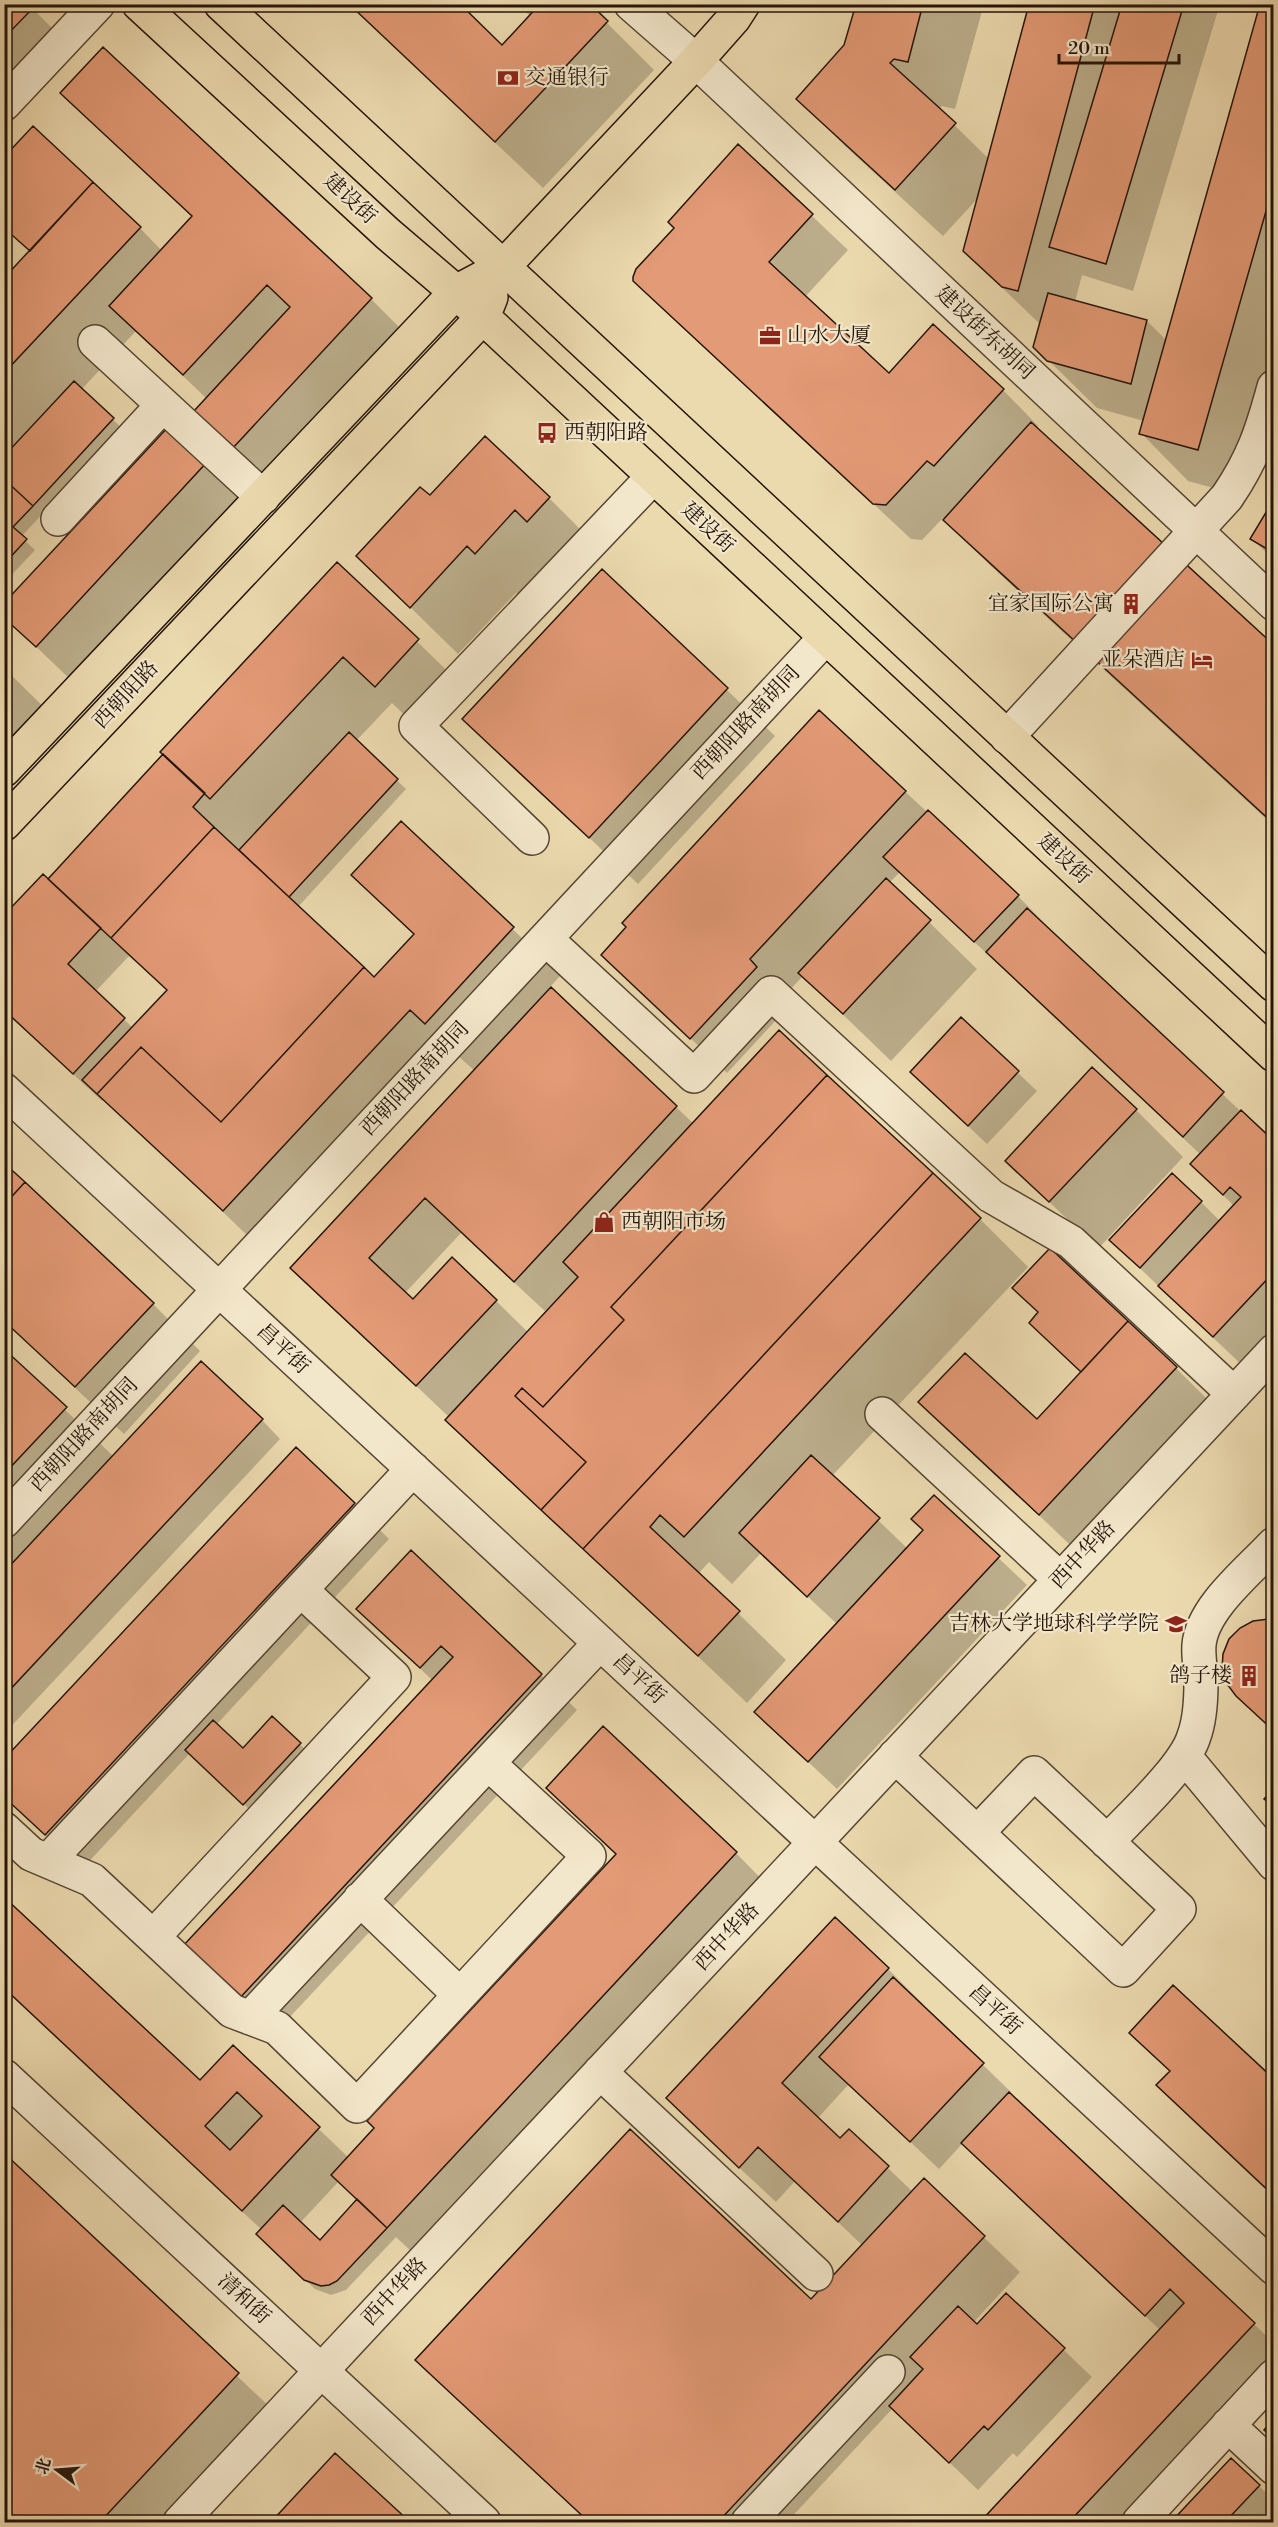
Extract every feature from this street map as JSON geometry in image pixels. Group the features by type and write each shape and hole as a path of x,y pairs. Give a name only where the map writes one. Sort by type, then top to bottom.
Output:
{"main road":[{"name":"建设街","path":"139,4 388,234 483,317 1274,1055"},
{"path":"221,4 1274,985"},
{"name":"西朝阳路","path":"4,770 456,292 503,267 696,61 734,18 743,4"},
{"name":"西朝阳路","path":"4,824 483,317 503,267"}],"street":[{"path":"4,104 98,4"},
{"name":"建设街东胡同","path":"632,4 696,61 1274,604"},
{"path":"95,342 263,497"},
{"path":"1007,736 1227,497 1245,470 1258,442 1274,387"},
{"path":"58,519 163,405"},
{"path":"532,838 416,726 653,477"},
{"name":"西朝阳路南胡同","path":"4,1521 826,637"},
{"path":"546,939 694,1076 771,993 991,1196 1071,1242 1234,1394"},
{"name":"昌平街","path":"4,1090 1274,2268"},
{"name":"西中华路","path":"180,2523 1274,1351"},
{"path":"882,1414 1060,1579"},
{"path":"48,1861 413,1470"},
{"path":"1107,1842 1185,1757 1195,1736 1198,1713 1201,1684 1198,1647 1201,1632 1207,1618 1217,1605 1274,1544"},
{"path":"153,1937 394,1677 301,1590"},
{"path":"250,2018 600,1643"},
{"path":"896,1756 977,1833 1123,1970 1179,1909 1034,1773 977,1833"},
{"path":"1185,1757 1274,1864"},
{"path":"4,1829 31,1854 92,1880 232,2011 277,2028 357,2106 589,1856 488,1763"},
{"path":"360,1899 460,1995"},
{"path":"600,2072 816,2274"},
{"name":"清和街","path":"4,2076 484,2523"},
{"path":"748,2523 888,2372"},
{"path":"1139,2523 1274,2376"},
{"path":"1228,2425 1274,2468"}],"building":[{"path":"4,4 30,4 33,8 4,38"},
{"path":"349,4 460,4 502,45 540,4 590,4 608,21 495,142"},
{"path":"856,4 923,4 908,62 894,59 890,63 956,123 895,190 796,99 844,45"},
{"path":"1029,4 1095,4 1018,291 1002,287 963,251"},
{"path":"1122,4 1184,4 1106,264 1049,247"},
{"path":"1260,4 1274,4 1274,183 1198,450 1139,434"},
{"path":"103,47 372,298 232,449 193,412 290,307 267,285 183,375 109,306 192,216 60,93"},
{"path":"33,126 93,182 30,251 4,228 4,157"},
{"name":"山水大厦","path":"738,144 813,214 769,262 889,373 933,324 1004,389 934,466 927,461 886,505 873,504 633,281 636,269 674,228 668,222"},
{"path":"93,182 141,227 4,373 4,278"},
{"path":"1048,293 1147,320 1131,384 1047,361 1033,347"},
{"path":"74,381 114,418 33,506 4,479 4,456"},
{"name":"宜家国际公寓","path":"1031,422 1274,645 1274,824 943,520"},
{"path":"170,425 208,461 36,647 4,618 4,603"},
{"path":"485,436 550,497 527,522 515,510 475,554 467,546 410,608 356,556 420,487 430,495"},
{"path":"4,479 33,506 13,527 27,539 4,564"},
{"path":"1274,499 1274,553 1250,539"},
{"path":"337,562 419,639 375,687 343,657 210,799 160,752"},
{"path":"602,569 728,688 589,838 462,719"},
{"path":"4,666 11,672 4,679"},
{"path":"819,710 906,791 750,959 757,967 690,1039 601,955 626,927 622,923"},
{"path":"349,732 398,779 289,897 239,850"},
{"path":"163,754 205,793 193,807 214,827 111,938 48,879"},
{"path":"928,810 1019,895 974,942 883,857"},
{"path":"401,821 514,927 425,1024 410,1010 223,1211 97,1094 141,1047 221,1122 364,967 374,977 414,934 351,875"},
{"path":"214,827 364,967 221,1122 141,1047 97,1094 82,1080 167,990 111,938"},
{"path":"43,874 101,928 68,964 125,1018 73,1074 4,1010 4,915"},
{"path":"886,878 931,920 843,1014 798,973"},
{"path":"1027,908 1224,1092 1183,1137 986,952"},
{"path":"551,987 677,1106 514,1282 425,1198 369,1258 413,1299 452,1257 497,1300 416,1386 290,1268"},
{"path":"961,1017 1019,1071 968,1126 910,1072"},
{"path":"779,1030 827,1075 611,1307 624,1320 543,1407 522,1388 515,1396 586,1462 541,1510 445,1420 578,1277 563,1262"},
{"path":"1092,1067 1137,1109 1049,1202 1005,1161"},
{"path":"827,1075 933,1173 583,1549 541,1510 586,1462 515,1396 522,1388 543,1407 624,1320 611,1307"},
{"path":"1241,1110 1274,1141 1274,1272 1213,1337 1158,1286 1241,1197 1230,1187 1223,1195 1190,1164"},
{"path":"4,1163 25,1182 4,1205"},
{"path":"933,1173 981,1218 684,1537 660,1515 650,1527 740,1611 698,1656 583,1549"},
{"path":"1172,1173 1202,1201 1140,1268 1109,1240"},
{"path":"25,1182 154,1303 75,1387 4,1321 4,1205"},
{"path":"1050,1248 1128,1321 1081,1372 1029,1323 1038,1312 1012,1288"},
{"path":"1128,1321 1177,1367 1039,1515 918,1402 965,1353 1037,1419"},
{"path":"4,1349 67,1407 4,1474"},
{"path":"201,1361 263,1419 4,1696 4,1572"},
{"path":"296,1447 355,1503 45,1835 4,1797 4,1759"},
{"path":"811,1455 880,1518 807,1597 739,1533"},
{"path":"934,1495 1000,1556 808,1762 754,1712 923,1530 911,1519"},
{"path":"411,1550 542,1674 238,2000 182,1947 453,1657 441,1646 420,1668 356,1609"},
{"name":"鸽子楼","path":"1274,1620 1274,1731 1236,1696 1227,1684 1222,1669 1223,1654 1229,1639 1240,1628 1253,1621"},
{"path":"272,1716 301,1743 243,1805 185,1750 213,1720 243,1748"},
{"path":"603,1726 737,1852 387,2228 331,2175 374,2128 367,2121 616,1854 546,1788"},
{"path":"1274,1789 1274,1807 1264,1799"},
{"path":"4,1897 200,2080 233,2045 320,2127 242,2211 4,1988","holes":["237,2092 262,2116 230,2150 205,2126"]},
{"path":"835,1917 889,1968 782,2083 840,2138 849,2129 889,2166 838,2222 758,2147 739,2168 666,2098"},
{"path":"893,1977 984,2063 910,2142 819,2057"},
{"path":"1173,1985 1274,2079 1274,2196 1156,2085 1170,2071 1129,2033"},
{"path":"1009,2092 1255,2323 1069,2522 980,2522 1184,2303 1170,2289 1145,2316 961,2143"},
{"path":"630,2129 811,2299 924,2178 985,2236 718,2522 589,2522 415,2360"},
{"path":"4,2153 239,2373 100,2522 4,2522"},
{"path":"357,2199 387,2228 337,2281 329,2285 321,2286 304,2280 256,2234 283,2205 320,2240"},
{"path":"1006,2293 1065,2348 988,2430 984,2426 949,2463 889,2406 923,2369 910,2357 958,2306 977,2324"},
{"path":"1274,2419 1274,2439 1264,2430"},
{"path":"335,2453 410,2522 271,2522"},
{"path":"1231,2458 1260,2485 1225,2522 1171,2522"}],"place":[{"name":"交通银行","path":"508,78"},
{"name":"山水大厦","path":"770,336"},
{"name":"西朝阳路","path":"547,433"},
{"name":"宜家国际公寓","path":"1131,604"},
{"name":"亚朵酒店","path":"1202,660"},
{"name":"西朝阳市场","path":"604,1222"},
{"name":"吉林大学地球科学学院","path":"1176,1624"},
{"name":"鸽子楼","path":"1249,1676"}]}
